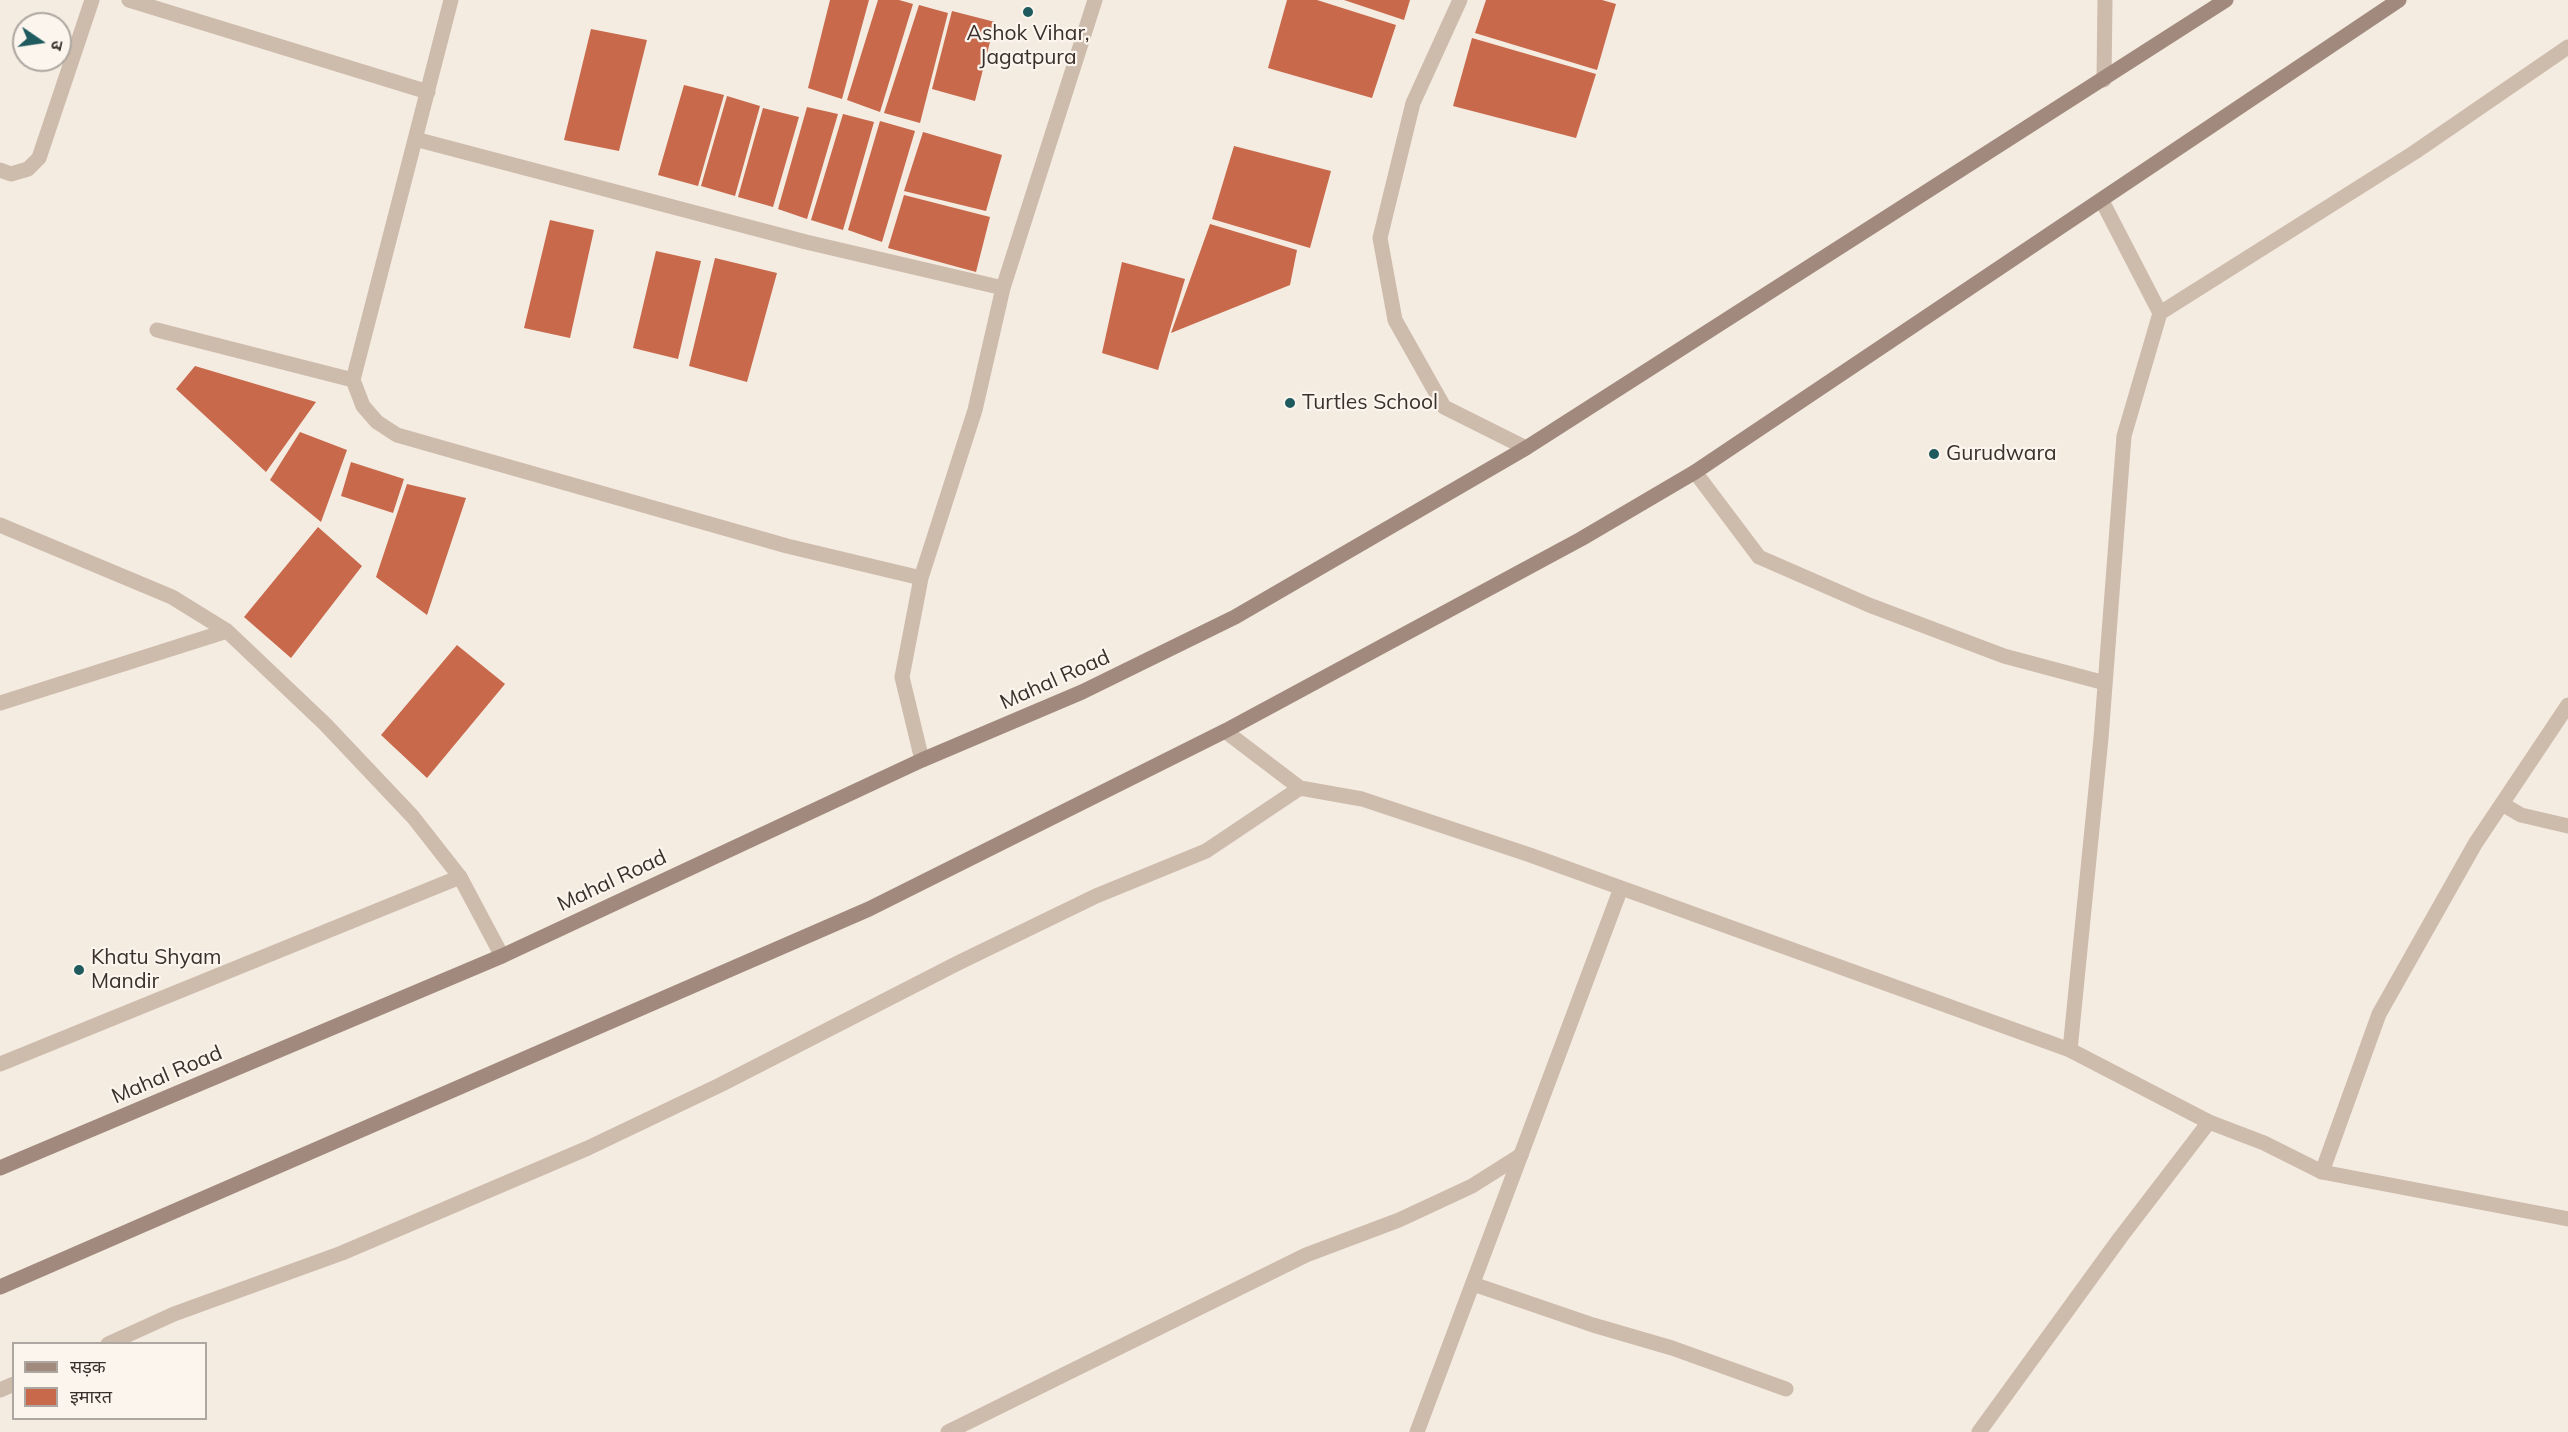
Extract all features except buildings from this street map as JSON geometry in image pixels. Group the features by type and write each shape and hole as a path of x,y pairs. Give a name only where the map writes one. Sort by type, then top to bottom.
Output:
{"main road":[{"name":"Mahal Road","path":"0,1168 502,956 922,760 1082,692 1235,617 1526,448 2226,0"},
{"path":"0,1287 869,909 1225,730 1581,539 1695,472 2399,0"}],"street":[{"path":"0,170 11,174 28,169 39,158 92,0"},
{"path":"129,0 428,92"},
{"path":"452,0 353,380 363,406 377,422 397,435 787,546 921,578"},
{"path":"1460,0 1413,103 1380,238 1395,320 1444,407 1526,448"},
{"path":"2104,80 2105,0"},
{"path":"922,760 902,677 921,578 975,410 1003,288 1090,1"},
{"path":"2070,1050 2105,683 2124,436 2160,313 2415,152 2568,47"},
{"path":"415,139 806,242 1003,288"},
{"path":"2102,201 2160,313"},
{"path":"157,330 353,380"},
{"path":"1695,472 1759,557 1869,605 2004,656 2105,683"},
{"path":"0,525 172,597 227,631 325,724 413,817 460,877 502,956"},
{"path":"0,703 227,631"},
{"path":"2322,1172 2379,1014 2475,844 2568,705"},
{"path":"1225,730 1300,788 1362,799 1530,855 2070,1050 2209,1122 2264,1143 2322,1172 2568,1219"},
{"path":"112,1342 174,1314 342,1253 588,1148 1096,896 1206,851 1300,788"},
{"path":"2502,804 2521,815 2568,826"},
{"path":"0,1064 460,877"},
{"path":"1417,1432 1621,888"},
{"path":"1979,1432 2120,1238 2209,1122"},
{"path":"948,1432 1306,1255 1399,1220 1472,1186 1521,1155"},
{"path":"1473,1284 1593,1325 1672,1348 1786,1389"}],"place":[{"name":"Ashok Vihar, Jagatpura","path":"1028,12"},
{"name":"Turtles School","path":"1290,403"},
{"name":"Gurudwara","path":"1934,454"},
{"name":"Khatu Shyam Mandir","path":"79,970"}]}
